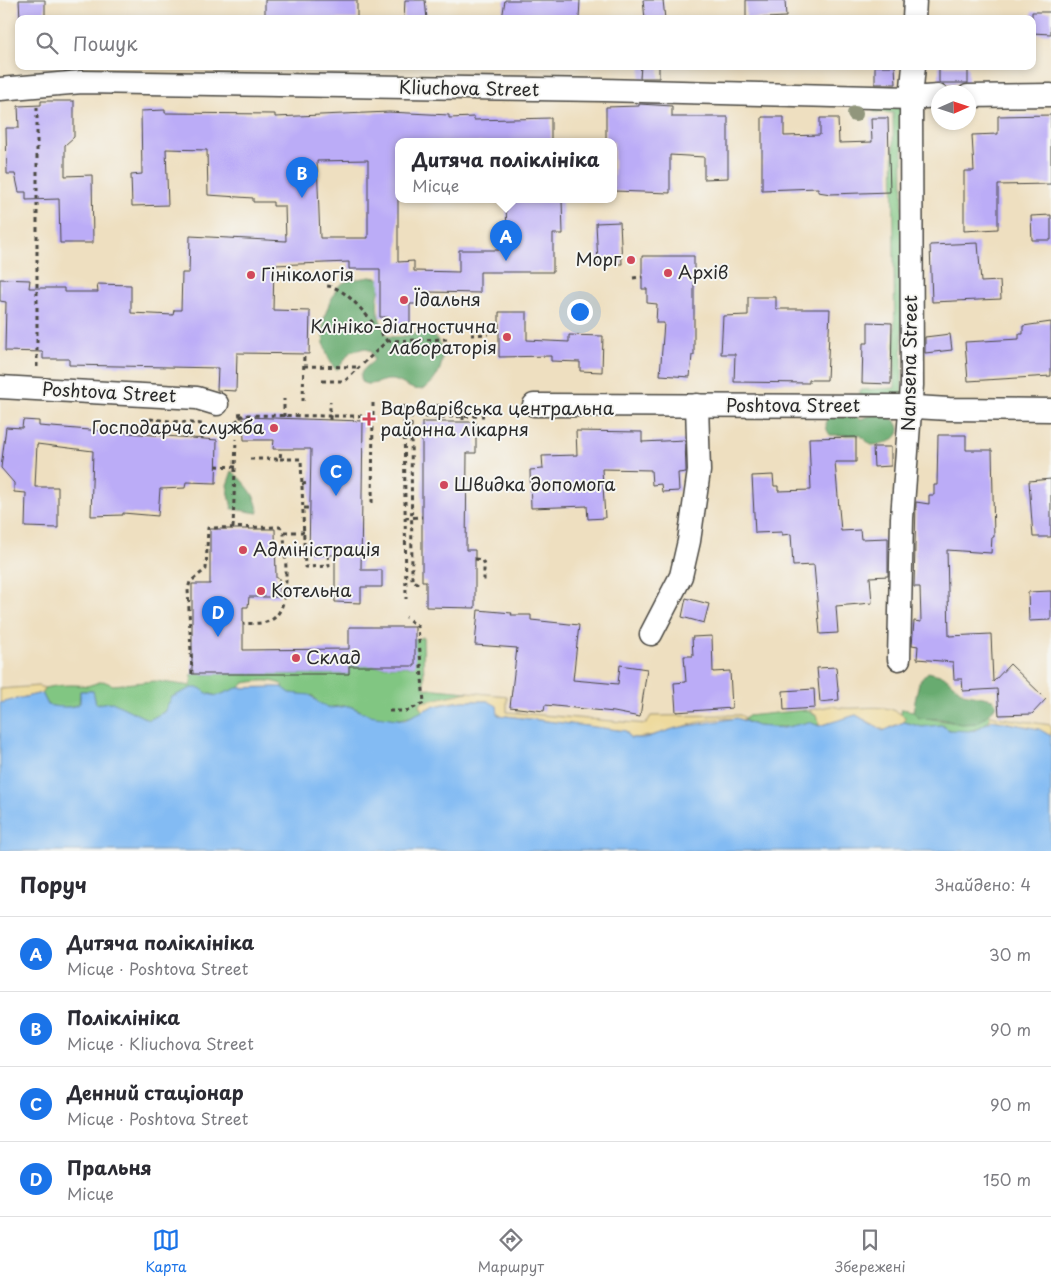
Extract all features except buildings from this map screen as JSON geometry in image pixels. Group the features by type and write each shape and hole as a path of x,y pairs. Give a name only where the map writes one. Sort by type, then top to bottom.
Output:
{"street":[{"path":"914,0 914,15"},
{"name":"Nansena Street","path":"899,659 902,518 911,406 910,98 914,70"},
{"name":"Kliuchova Street","path":"0,89 82,82 910,98 931,96"},
{"path":"976,96 1051,94"},
{"name":"Poshtova Street","path":"0,387 197,398 217,404"},
{"name":"Poshtova Street","path":"534,405 911,406 949,409 1051,410"},
{"path":"651,634 667,607 681,576 689,541 699,470 697,405"}],"path":[{"path":"36,85 38,230 36,371"},
{"path":"633,278 642,277"},
{"path":"325,286 334,286 344,292 387,341"},
{"path":"471,335 488,334"},
{"path":"322,381 345,381 387,341 447,339"},
{"path":"303,401 304,354"},
{"path":"304,366 359,367"},
{"path":"284,399 284,417"},
{"path":"330,402 330,418"},
{"path":"372,503 373,403"},
{"path":"438,404 438,422"},
{"path":"404,405 406,599"},
{"path":"240,418 243,416 330,418 373,416"},
{"path":"463,416 463,422"},
{"path":"418,584 412,580 411,417 484,416"},
{"path":"233,528 236,439"},
{"path":"280,449 280,459"},
{"path":"250,458 301,459 305,567 329,566 328,555"},
{"path":"216,466 236,467"},
{"path":"302,484 310,483"},
{"path":"304,508 310,508"},
{"path":"405,518 422,517"},
{"path":"192,674 188,589 190,582 206,569 208,528 280,526 284,532 286,600 282,611 268,622 243,624"},
{"path":"284,532 305,532"},
{"path":"475,559 482,560 484,565 484,584"},
{"path":"389,711 408,710 424,703 418,627 406,617"}],"green space":[{"path":"874,101 903,107 902,398 860,401 860,390 895,388 893,113 874,112"},
{"path":"379,278 382,282 377,304 381,322 387,336 398,337 424,333 436,339 440,345 442,361 440,369 436,377 425,388 416,389 392,380 370,384 363,383 361,379 362,372 374,360 371,351 365,348 350,352 338,369 335,369 330,361 324,343 323,324 328,306 336,289 343,283 354,279"},
{"path":"877,413 888,416 895,421 899,432 896,437 882,444 871,445 860,435 830,435 826,428 829,416 853,414 861,419"},
{"path":"232,471 253,495 258,513 232,509 227,485"},
{"path":"423,637 424,688 468,692 420,703 423,711 404,718 390,719 377,717 346,706 327,707 318,702 313,696 290,693 280,683 270,681 244,683 239,688 217,696 192,688 172,697 164,712 149,720 118,705 96,704 93,691 80,691 79,705 61,708 48,705 42,693 44,688 66,685 87,686 103,681 113,685 155,681 191,686 192,674 349,674 349,666 414,666 414,640"},
{"path":"928,672 944,676 963,693 993,699 996,704 993,710 977,723 961,724 941,719 919,718 913,711 919,682"},
{"path":"902,709 913,711 918,717 970,724 980,721 988,714 991,716 982,726 961,732 947,729 943,725 922,727 904,722 901,713"},
{"path":"806,710 818,717 819,726 809,722 792,727 757,726 744,720 747,716"}],"sand":[{"path":"39,686 44,688 42,693 0,703 0,689"},
{"path":"468,692 507,696 507,712 646,724 651,716 740,715 744,717 744,720 730,718 715,719 658,734 630,738 626,731 498,715 488,701 455,702 438,705 423,711 419,706 422,702"},
{"path":"831,706 841,708 884,708 899,713 905,718 904,722 886,731 856,715 819,726 818,717 809,710"},
{"path":"988,714 1001,718 1051,725 1051,736 1030,727 992,720 987,724 990,716"}],"water":[{"path":"282,687 290,693 310,695 319,703 330,708 349,706 369,715 404,720 431,707 462,701 488,701 497,706 498,715 626,731 630,738 645,738 676,728 737,718 757,726 783,728 809,722 819,726 856,715 883,731 904,722 922,727 941,725 949,730 968,731 976,730 992,720 1039,729 1051,736 1051,851 0,851 0,703 42,693 48,705 70,707 80,703 80,691 93,691 96,704 112,702 149,720 164,712 172,697 192,688 200,688 208,694 217,696 237,688"}],"place":[{"name":"Поліклініка","path":"302,198"},
{"name":"Морг","path":"631,260"},
{"name":"Дитяча поліклініка","path":"506,261"},
{"name":"Архів","path":"668,273"},
{"name":"Гінікологія","path":"251,275"},
{"name":"Їдальня","path":"404,300"},
{"name":"Клініко-діагностична лабораторія","path":"507,337"},
{"name":"Варварівська центральна районна лікарня","path":"369,419"},
{"name":"Господарча служба","path":"274,428"},
{"name":"Швидка допомога","path":"444,485"},
{"name":"Денний стаціонар","path":"336,496"},
{"name":"Адміністрація","path":"243,550"},
{"name":"Котельна","path":"261,591"},
{"name":"Пральня","path":"218,637"},
{"name":"Склад","path":"296,658"}]}
